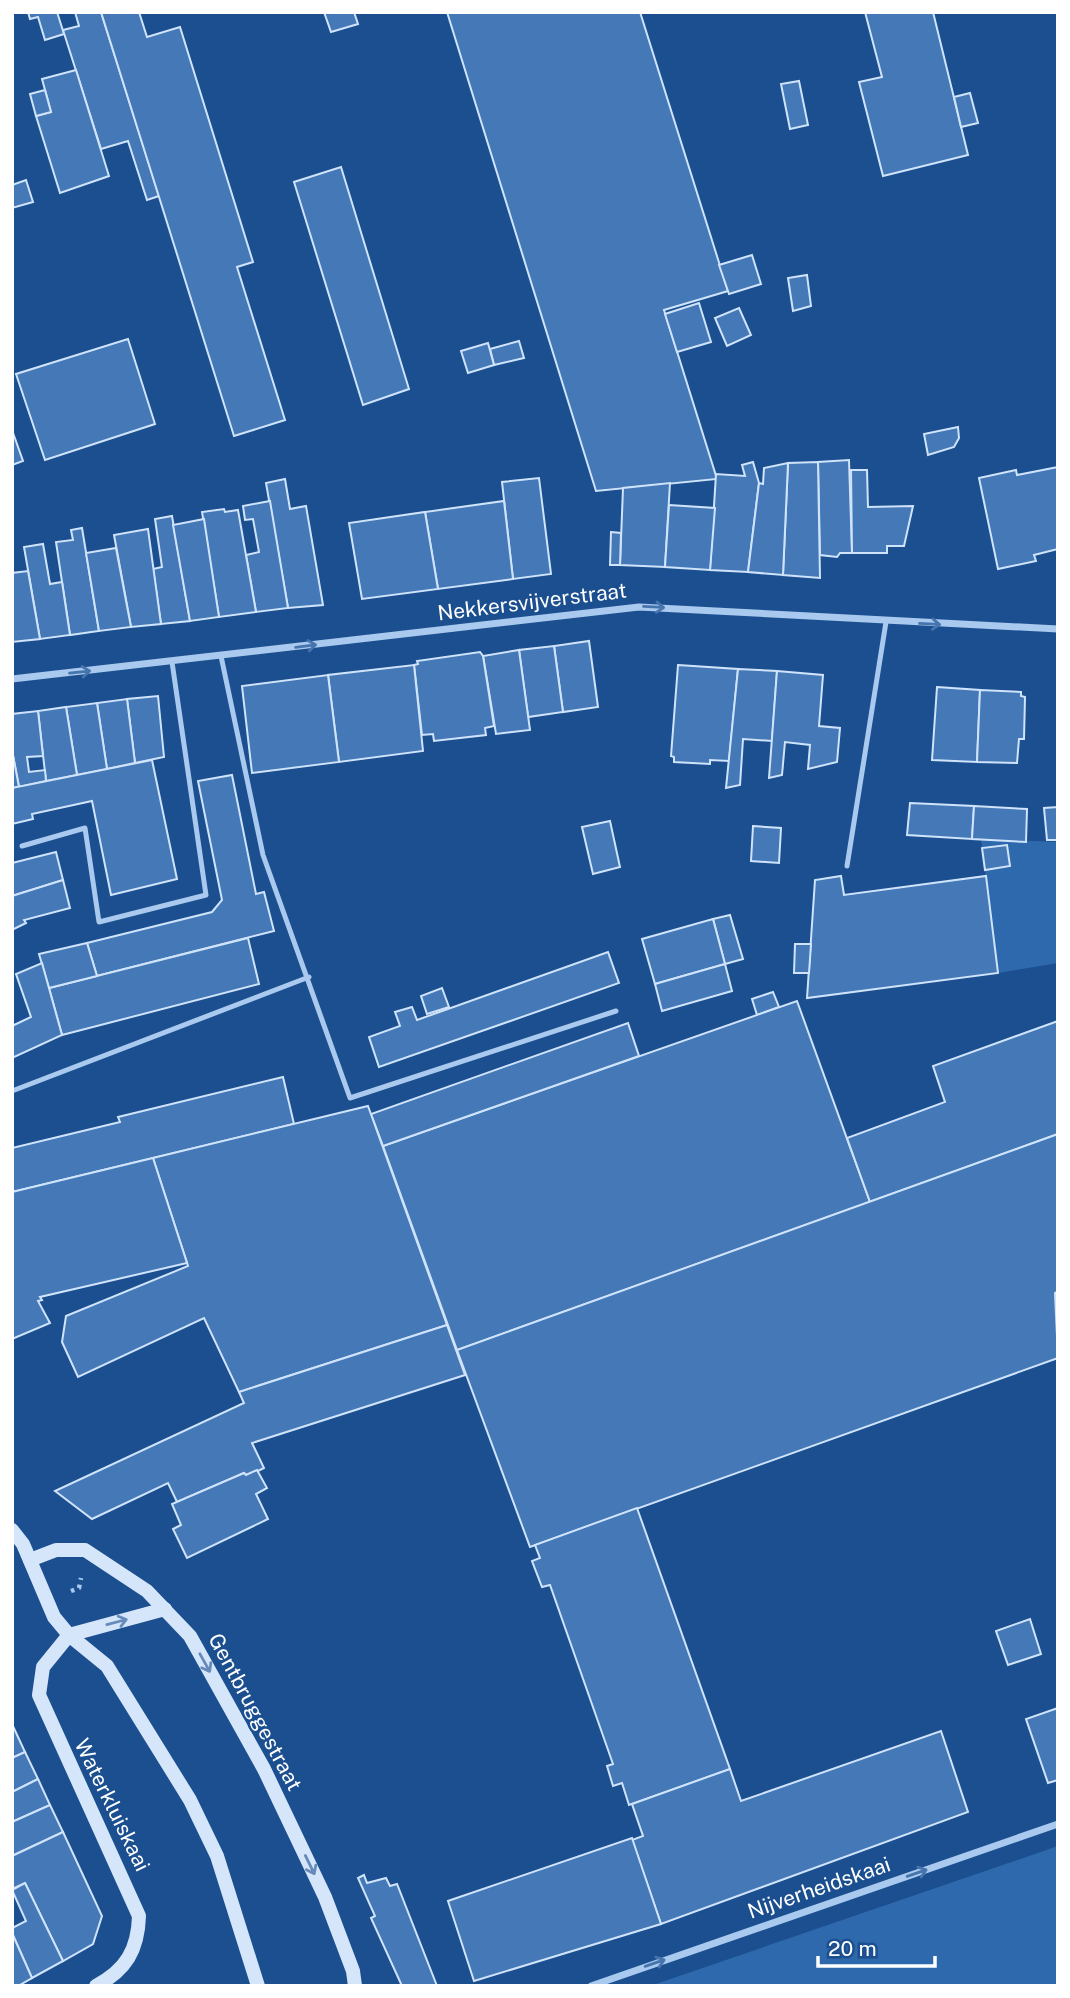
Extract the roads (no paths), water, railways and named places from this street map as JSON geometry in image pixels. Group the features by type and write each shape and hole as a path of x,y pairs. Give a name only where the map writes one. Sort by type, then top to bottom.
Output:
{"street":[{"name":"Nekkersvijverstraat","path":"12,679 639,607 1058,629"},
{"path":"12,1530 30,1560 54,1617 69,1635 107,1666 190,1800 217,1856 258,1986"},
{"name":"Gentbruggestraat","path":"30,1560 56,1550 85,1550 147,1591 190,1636 264,1769 325,1897 354,1978 361,1986"},
{"path":"69,1635 165,1609"},
{"name":"Waterkluiskaai","path":"69,1635 43,1667 39,1695 132,1894 139,1916 134,1950 123,1969 96,1986"},
{"name":"Nijverheidskaai","path":"591,1986 1058,1824"}],"lane":[{"path":"847,866 886,622"},
{"path":"221,656 262,855 309,977 351,1098 616,1010"},
{"path":"22,845 85,828 99,922 206,895 172,662"},
{"path":"12,1091 309,977"}]}
